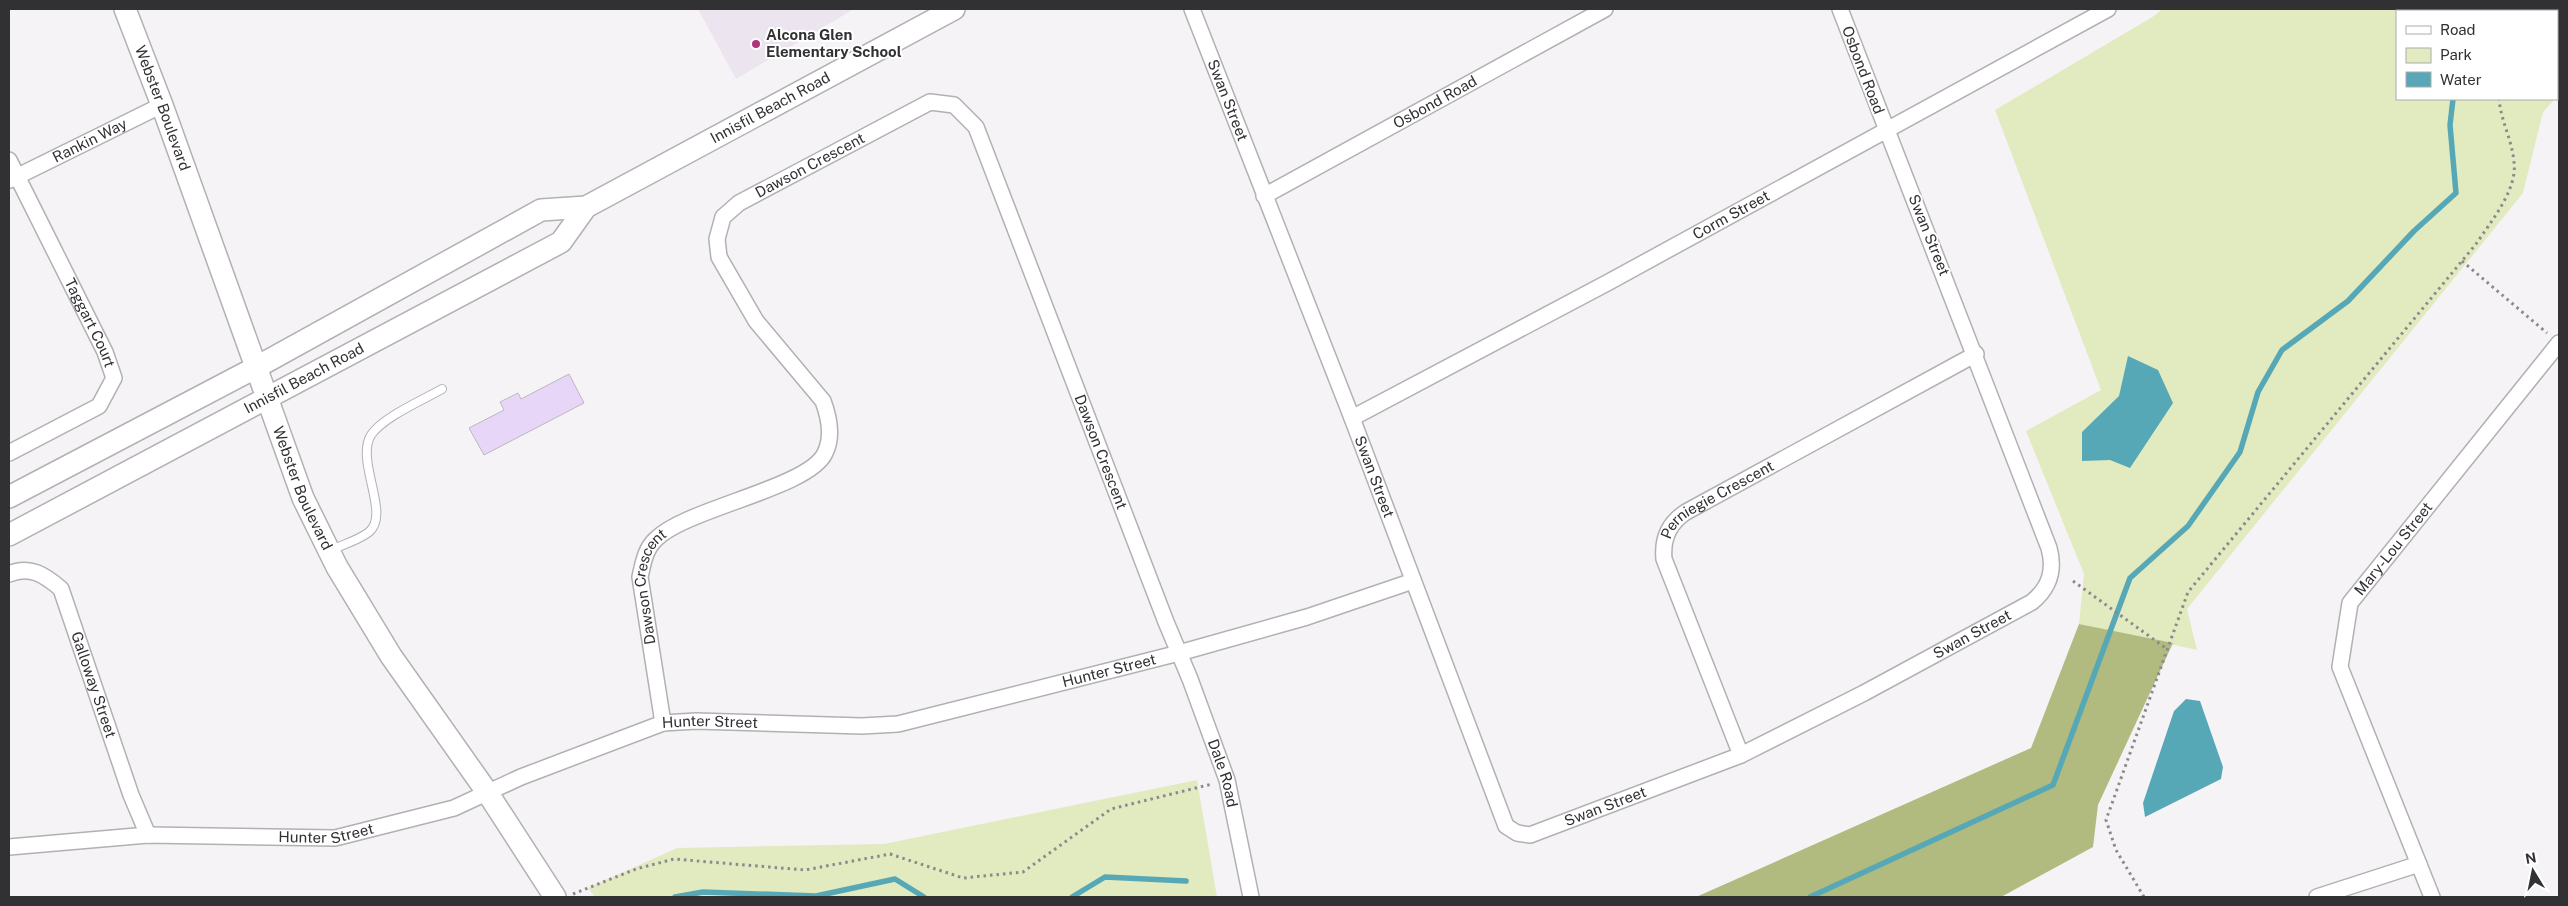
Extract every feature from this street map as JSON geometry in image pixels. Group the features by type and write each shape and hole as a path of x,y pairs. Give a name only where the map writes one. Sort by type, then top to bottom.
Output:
{"main road":[{"name":"Webster Boulevard","path":"126,9 303,498 329,551 391,656 563,896"},
{"name":"Innisfil Beach Road","path":"9,497 255,368 541,210 586,207 954,9"},
{"name":"Innisfil Beach Road","path":"9,535 561,242 586,207"}],"street":[{"name":"Swan Street","path":"1192,9 1352,418 1506,826 1511,830 1530,835 1741,755 1864,693 2032,602 2046,587 2053,568 2050,548 1976,354 1887,130"},
{"name":"Osbond Road","path":"1264,196 1605,9"},
{"name":"Osbond Road","path":"1840,9 1887,130"},
{"name":"Corm Street","path":"1352,418 1607,284 2108,9"},
{"name":"Dawson Crescent","path":"663,723 640,577 645,556 655,539 675,526 759,493 812,467 825,454 829,435 829,416 823,401 756,321 719,257 717,239 724,217 739,203 930,102 954,105 976,127 1179,653"},
{"name":"Rankin Way","path":"13,178 162,105"},
{"path":"9,160 13,178"},
{"name":"Taggart Court","path":"9,453 99,406 114,378 105,352 13,178"},
{"name":"Mary-Lou Street","path":"2432,897 2340,667 2350,603 2559,343"},
{"name":"Perniegie Crescent","path":"1741,755 1664,559 1664,542 1670,528 1686,512 1976,354"},
{"name":"Galloway Street","path":"9,574 30,570 46,576 61,589 132,795 148,835"},
{"name":"Hunter Street","path":"9,847 148,835 335,838 454,808 487,792 663,723 696,720 862,726 898,724 1179,653 1307,617 1413,581"},
{"name":"Dale Road","path":"1179,653 1227,780 1252,897"},
{"path":"2317,897 2419,864"}],"lane":[{"path":"329,551 367,533 373,527 376,513 366,458 371,436 381,425 442,389"}],"path":[{"path":"2144,897 2116,850 2106,820 2188,592 2476,244 2508,196 2515,164 2500,110 2499,100"},
{"path":"2462,261 2559,343"},
{"path":"2073,581 2167,649"},
{"path":"563,896 636,869 674,859 805,870 890,854 963,878 1023,872 1111,809 1227,780"}],"shaded area":[{"name":"Alcona Glen Elementary School","path":"698,9 854,9 736,79"}],"green space":[{"path":"2162,9 2559,9 2558,96 2558,10 2396,10 2396,100 2554,100 2543,112 2523,193 2187,609 2197,650 2079,624 2084,574 2026,431 2101,390 1995,110 2154,16"},
{"path":"2079,624 2173,643 2098,805 2093,847 2001,897 1696,897 2031,748"},
{"path":"1197,780 1217,897 595,897 588,888 677,848 884,844"}],"water":[{"path":"2128,356 2158,370 2173,403 2130,468 2110,460 2082,461 2082,432 2119,396"},
{"path":"2186,699 2200,701 2223,767 2221,779 2145,817 2143,803 2174,711"}],"building":[{"path":"569,374 584,403 484,455 469,428 504,410 500,402 518,393 521,399"}],"waterway":[{"path":"1810,897 2053,785 2130,578 2188,526 2240,452 2258,392 2282,350 2348,301 2414,231 2456,193 2450,125 2453,100"},
{"path":"1072,897 1105,877 1186,881"},
{"path":"675,897 703,892 816,896 895,879 924,897"}],"place":[{"name":"Alcona Glen Elementary School","path":"756,44"}]}
